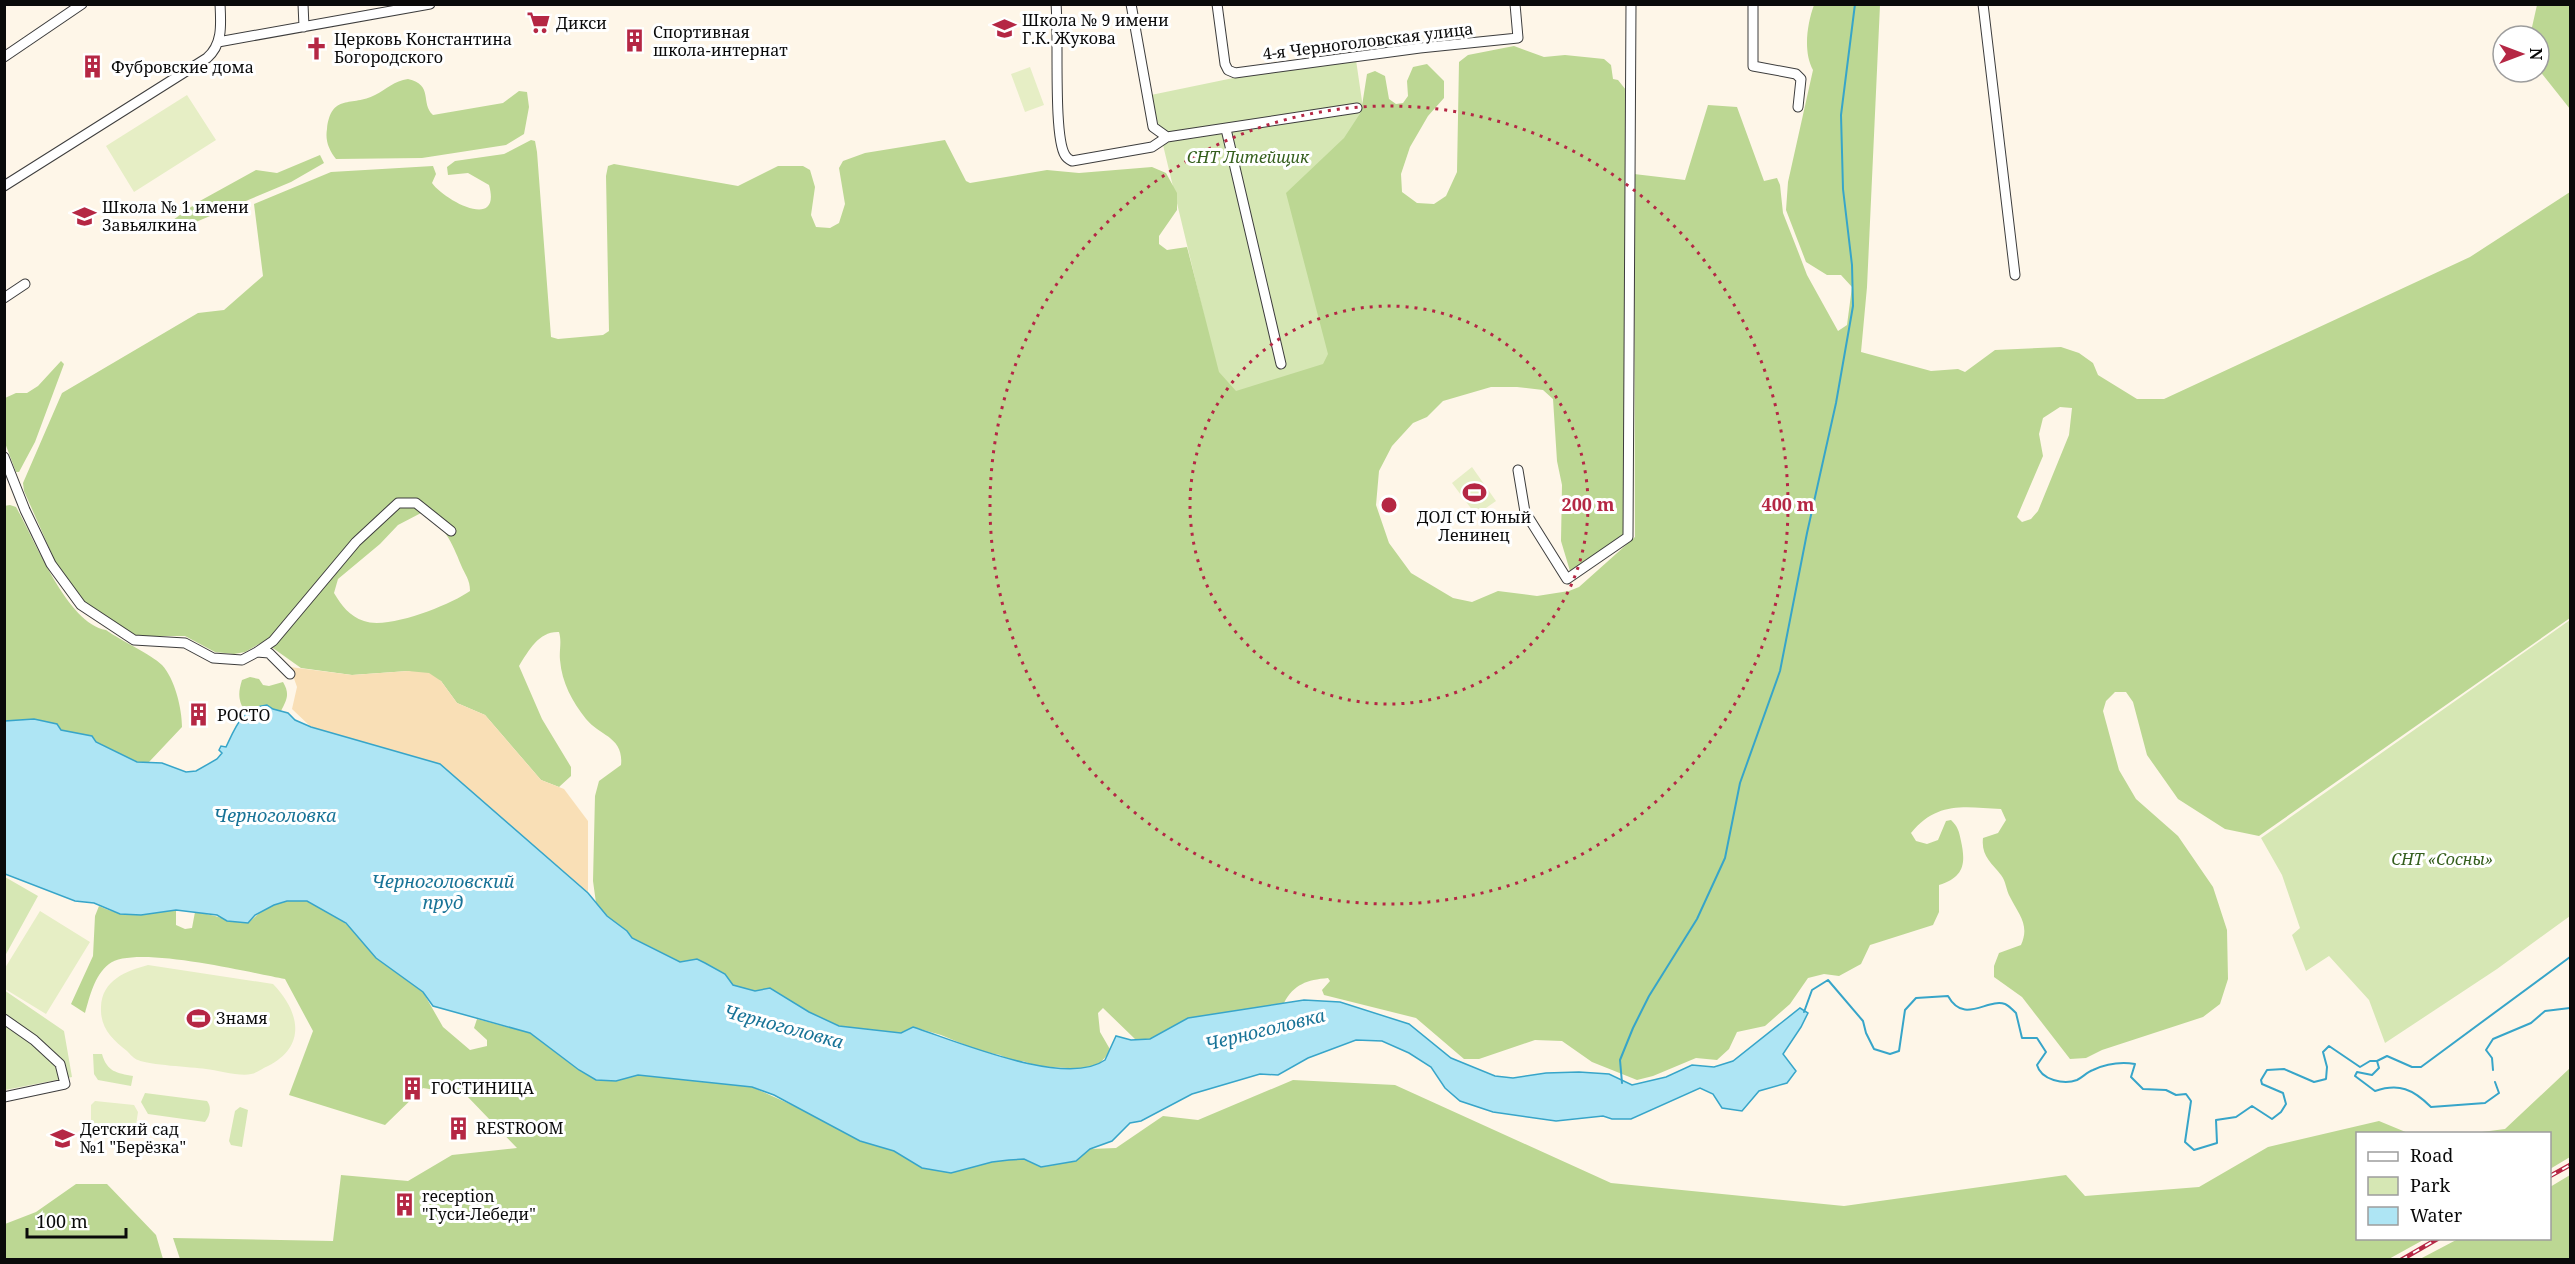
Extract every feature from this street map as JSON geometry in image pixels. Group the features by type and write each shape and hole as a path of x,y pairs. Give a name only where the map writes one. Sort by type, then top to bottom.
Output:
{"street":[{"path":"4,57 82,4"},
{"path":"4,186 198,65 212,53 218,42 221,28 220,4"},
{"path":"303,4 304,27"},
{"path":"218,42 430,4"},
{"path":"1056,4 1059,57 1058,111 1065,156 1076,162 1152,147 1167,137 1357,108"},
{"path":"1131,4 1153,127 1167,137"},
{"name":"4-я Черноголовская улица","path":"1217,4 1226,64 1228,70 1235,73 1420,48 1518,38 1515,4"},
{"path":"1518,470 1525,512 1567,579 1628,537 1630,164 1636,49 1631,4"},
{"path":"1753,4 1753,66 1796,74 1801,79 1798,107"},
{"path":"1983,4 2015,275"},
{"path":"1226,129 1281,364"},
{"path":"4,298 25,284"},
{"path":"4,457 51,564 81,605 134,640 185,643 213,658 242,660 273,641 356,542 398,503 416,503 451,531"},
{"path":"257,652 269,654 290,674"},
{"path":"4,1019 34,1040 60,1064 65,1084 4,1097"}],"green space":[{"path":"1814,5 1880,5 1867,287 1861,352 1931,371 1958,369 1965,372 1995,350 2061,347 2079,353 2093,363 2098,375 2137,399 2164,399 2470,257 2570,192 2570,618 2259,836 2225,829 2178,799 2147,755 2133,702 2126,692 2115,692 2106,701 2103,711 2119,770 2136,799 2178,836 2213,887 2227,930 2228,979 2220,1004 2203,1017 2102,1050 2086,1058 2070,1059 2022,997 1994,977 1994,966 1999,953 2021,945 2024,926 2003,877 1984,850 1983,838 1998,833 2006,820 2001,809 1975,807 1952,808 1931,815 1911,833 1916,841 1927,844 1938,840 1946,821 1951,820 1960,834 1963,863 1954,878 1939,885 1939,912 1933,925 1870,945 1861,964 1839,976 1824,974 1808,978 1790,1004 1765,1026 1737,1032 1729,1049 1717,1060 1696,1058 1653,1076 1637,1080 1592,1062 1562,1041 1535,1040 1479,1059 1464,1059 1416,1018 1324,995 1322,990 1330,981 1328,978 1302,984 1292,991 1284,1003 1188,1018 1150,1039 1135,1039 1103,1008 1098,1013 1100,1032 1111,1051 1099,1064 1084,1069 1036,1066 1023,1061 1014,1062 1000,1055 980,1051 941,1035 913,1027 901,1033 839,1026 809,1012 770,988 755,991 732,985 725,974 697,959 681,962 663,955 631,938 627,931 607,916 596,903 593,881 595,796 599,781 621,765 621,756 615,743 586,719 569,691 561,668 559,632 540,638 519,666 542,719 571,767 571,776 559,787 541,780 485,715 457,703 441,681 408,671 352,675 301,668 270,646 259,644 245,652 234,654 215,652 185,636 136,636 85,602 55,561 24,491 23,483 62,393 198,313 224,310 263,276 254,204 331,172 433,166 436,174 432,183 438,190 459,203 480,210 487,207 491,199 489,185 468,173 448,175 447,167 455,161 504,154 531,140 535,141 537,152 551,337 558,339 603,335 609,331 606,176 608,166 614,164 738,186 778,166 803,166 810,170 815,187 811,215 816,227 830,228 839,223 845,204 839,168 843,161 865,153 945,140 966,181 970,183 1047,170 1079,173 1152,167 1166,173 1177,193 1177,210 1159,236 1159,244 1167,250 1187,247 1219,372 1236,391 1323,364 1328,354 1286,193 1344,138 1361,112 1367,74 1375,71 1385,76 1389,99 1396,104 1403,103 1408,96 1407,81 1413,67 1427,64 1444,81 1444,98 1428,116 1410,147 1401,174 1402,192 1417,203 1434,204 1446,196 1457,172 1459,62 1468,55 1514,46 1544,57 1565,55 1604,59 1611,65 1613,79 1618,80 1626,90 1625,535 1570,571 1561,541 1562,485 1557,461 1553,399 1543,390 1491,387 1443,401 1427,417 1413,423 1392,446 1379,471 1376,505 1389,543 1411,573 1453,598 1472,602 1498,591 1537,596 1569,591 1579,587 1635,537 1634,174 1685,180 1708,105 1737,107 1764,181 1777,178 1780,185 1783,213 1807,275 1838,331 1847,325 1852,287 1841,275 1827,275 1806,262 1786,210 1788,182 1813,70 1807,47","holes":["2060,407 2072,408 2069,435 2038,511 2031,519 2022,522 2017,517 2043,456 2039,434 2043,418","421,513 436,522 446,534 467,577 470,591 434,609 403,619 375,623 354,616 334,593 338,579 380,544 398,525"]},
{"path":"2537,5 2570,5 2570,109 2550,84 2551,24 2533,24"},
{"name":"СНТ Литейщик","path":"1356,60 1364,115 1333,363 1224,399 1151,95 1243,76"},
{"path":"1030,67 1044,105 1025,112 1011,74"},
{"path":"408,79 421,85 429,110 433,115 503,103 519,91 527,92 529,107 524,134 506,145 422,158 336,159 327,141 329,118 333,110 344,103 375,95 395,83"},
{"path":"187,95 216,140 134,192 106,146"},
{"path":"320,155 324,163 291,182 172,232 165,230 166,225 198,202 256,170 277,173"},
{"path":"61,361 64,364 35,442 19,472 16,472 5,443 5,398 16,393 27,393 38,386"},
{"name":"ДОЛ СТ Юный Ленинец","path":"1472,467 1496,501 1476,515 1452,483"},
{"path":"4,506 16,507 53,578 78,613 92,624 157,661 171,678 179,703 182,727 149,762 137,762 95,742 92,736 61,730 57,724 33,719 5,721"},
{"name":"СНТ «Сосны»","path":"2570,620 2570,916 2497,969 2385,1043 2369,1000 2329,956 2306,971 2292,935 2300,928 2282,875 2261,838"},
{"path":"250,677 259,679 263,685 269,686 283,682 287,696 281,711 255,706 245,712 239,696 240,689 242,680"},
{"path":"5,877 38,896 5,956"},
{"path":"286,901 307,901 338,916 376,958 423,992 443,1027 470,1050 487,1046 487,1040 474,1028 477,1019 530,1033 579,1070 616,1081 638,1075 752,1087 894,1151 922,1168 951,1173 1009,1160 1024,1159 1042,1167 1076,1161 1090,1149 1116,1148 1163,1116 1198,1120 1293,1080 1395,1085 1611,1183 1844,1206 2066,1175 2085,1196 2199,1187 2268,1147 2379,1121 2406,1132 2356,1132 2356,1240 2423,1240 2387,1260 180,1259 173,1238 333,1241 341,1175 408,1181 452,1155 517,1148 466,1095 423,1088 385,1125 289,1095 313,1031 285,979 167,958 122,959 109,964 100,974 93,987 85,1013 71,1004 93,956 95,916 99,906 127,914 176,910 176,925 185,929 192,928 195,912 248,923 265,908"},
{"path":"40,911 90,942 46,1014 5,989 5,968"},
{"name":"Знамя","path":"148,965 273,984 294,1017 294,1039 289,1049 281,1058 247,1075 143,1062 135,1059 116,1042 105,1027 101,1014 102,998 117,978"},
{"path":"4,990 64,1031 72,1077 5,1090"},
{"path":"93,1054 102,1054 113,1071 133,1076 131,1086 98,1080 94,1074"},
{"path":"2570,1068 2570,1157 2551,1168 2551,1132 2482,1132 2505,1129"},
{"path":"145,1093 207,1101 210,1106 209,1114 205,1122 148,1114 141,1102"},
{"path":"95,1101 134,1105 138,1112 136,1125 132,1129 91,1123 91,1105"},
{"path":"240,1107 248,1110 242,1147 231,1145 229,1141 235,1111"},
{"path":"2570,1175 2570,1259 2420,1259 2456,1240 2551,1240 2551,1186"},
{"path":"76,1184 107,1184 156,1235 163,1259 5,1259 5,1224 36,1212"}],"sand":[{"path":"290,667 352,675 408,671 429,673 441,681 457,703 485,715 541,780 564,789 588,821 588,893 440,764 311,727 292,709 297,687"}],"water":[{"name":"Черноголовский пруд","path":"267,705 288,713 295,720 311,727 440,764 588,893 607,916 627,931 632,938 680,962 697,959 725,974 733,985 755,991 770,988 809,1012 839,1026 901,1033 913,1027 1010,1059 1038,1066 1065,1069 1087,1067 1105,1060 1116,1036 1131,1040 1150,1039 1188,1018 1304,1000 1340,1002 1409,1024 1451,1058 1495,1076 1513,1078 1546,1073 1579,1072 1609,1074 1632,1085 1666,1077 1692,1065 1714,1067 1733,1061 1800,1008 1808,1013 1783,1054 1796,1071 1787,1083 1759,1091 1742,1111 1722,1108 1713,1094 1700,1088 1631,1119 1612,1119 1603,1116 1556,1121 1493,1112 1460,1101 1445,1088 1431,1067 1409,1053 1382,1041 1356,1040 1308,1058 1278,1075 1260,1074 1192,1094 1141,1121 1130,1123 1112,1141 1090,1149 1076,1161 1041,1167 1024,1159 1009,1160 951,1173 922,1168 894,1151 860,1141 774,1095 752,1087 638,1075 616,1081 596,1080 530,1033 433,1006 423,992 376,958 346,923 307,901 287,901 274,905 255,915 248,923 227,921 217,915 176,910 141,915 120,914 94,903 75,901 5,874 5,721 34,719 57,724 61,730 92,736 96,742 137,762 162,763 186,772 196,771 217,759 222,753 219,750 221,746 226,747 241,719 251,710"}],"waterway":[{"path":"1622,1083 1620,1060 1633,1028 1649,996 1697,919 1725,858 1740,783 1780,671 1836,403 1853,306 1852,265 1843,189 1841,115 1855,4"},
{"path":"2377,1061 2387,1056 2412,1067 2421,1067 2570,957"},
{"name":"Черноголовка","path":"1804,1012 1812,990 1828,980 1863,1021 1874,1049 1890,1054 1899,1051 1905,1010 1916,998 1948,996 1961,1009 1968,1010 1991,1004 2005,1004 2016,1013 2022,1038 2037,1038 2046,1052 2037,1065 2048,1078 2066,1082 2077,1080 2103,1066 2119,1063 2135,1064 2131,1077 2143,1089 2166,1090 2176,1095 2186,1094 2191,1101 2185,1142 2194,1150 2217,1143 2216,1120 2236,1117 2252,1106 2272,1119 2281,1112 2286,1104 2283,1093 2262,1084 2261,1080 2267,1070 2284,1069 2314,1082 2326,1079 2327,1067 2323,1052 2329,1046 2360,1067 2370,1061 2377,1061 2379,1068 2372,1075 2357,1072 2355,1076 2375,1091 2391,1088 2405,1089 2431,1107 2485,1103 2499,1093 2495,1082"},
{"name":"Черноголовка","path":"2493,1070 2492,1058 2486,1050 2493,1039 2531,1023 2545,1011 2570,1008"}],"railway":[{"path":"2551,1175 2570,1165"},
{"path":"2401,1260 2436,1240"}],"place":[{"name":"Дикси","path":"538,23"},
{"name":"Школа № 9 имени Г.К. Жукова","path":"1004,29"},
{"name":"Спортивная школа-интернат","path":"635,41"},
{"name":"Церковь Константина Богородского","path":"316,48"},
{"name":"Фубровские дома","path":"93,67"},
{"name":"Школа № 1 имени Завьялкина","path":"84,216"},
{"name":"ДОЛ СТ Юный Ленинец","path":"1474,492"},
{"name":"РОСТО","path":"199,715"},
{"name":"Знамя","path":"198,1018"},
{"name":"ГОСТИНИЦА","path":"413,1088"},
{"name":"RESTROOM","path":"458,1128"},
{"name":"Детский сад №1 \"Берёзка\"","path":"62,1138"},
{"name":"reception \"Гуси-Лебеди\"","path":"404,1205"}]}
